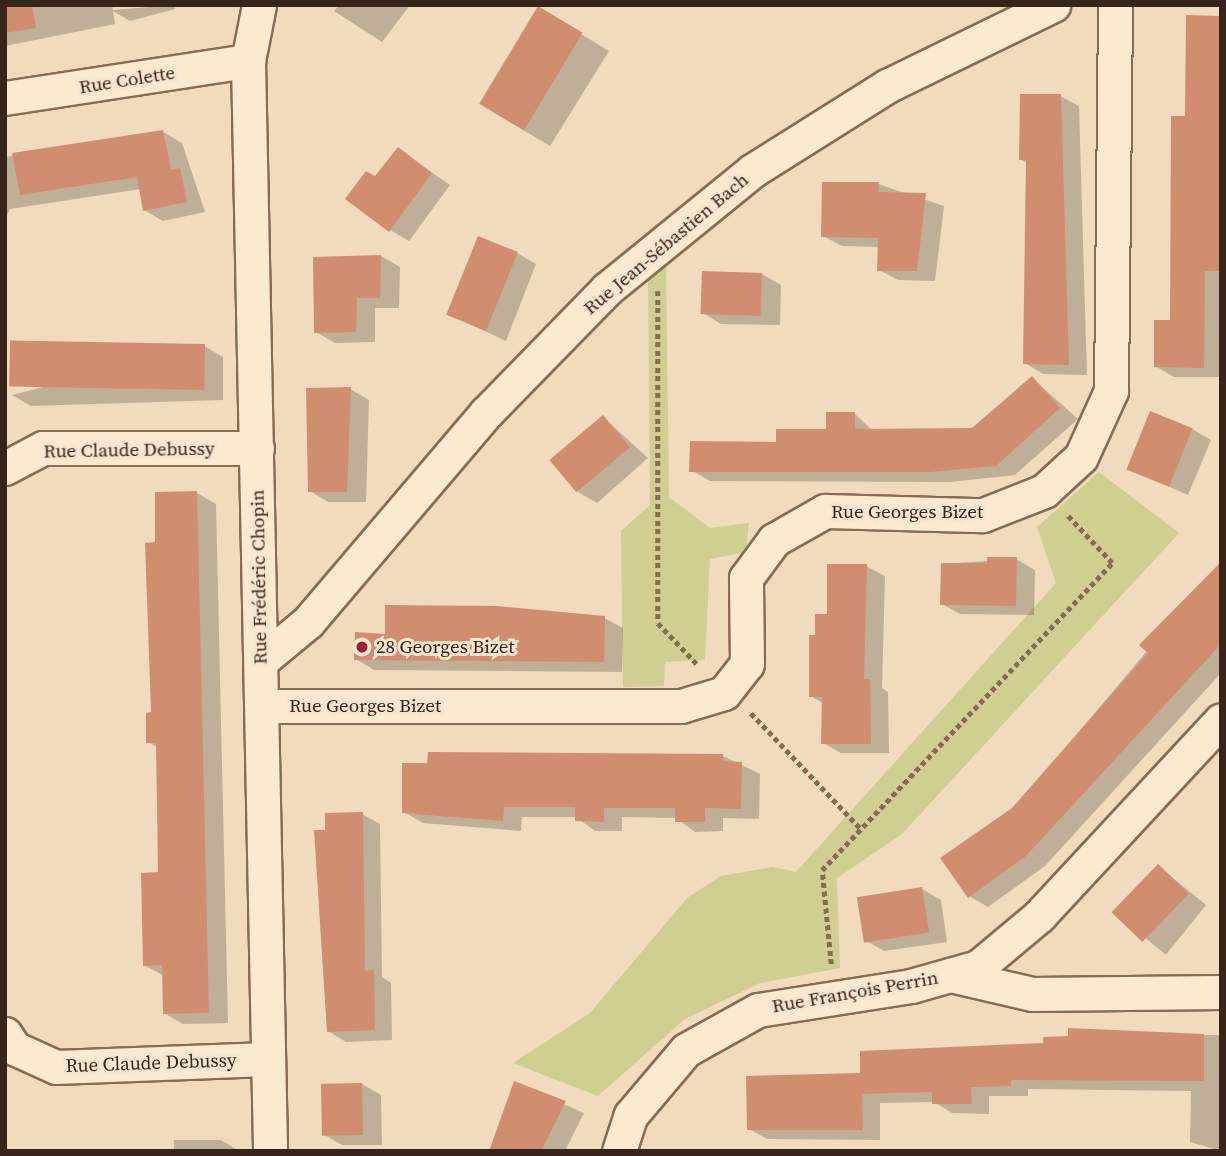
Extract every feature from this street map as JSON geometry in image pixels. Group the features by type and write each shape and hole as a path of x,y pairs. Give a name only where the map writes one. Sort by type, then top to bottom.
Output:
{"street":[{"name":"Rue Frédéric Chopin","path":"259,5 248,61 270,1151"},
{"name":"Rue Jean-Sébastien Bach","path":"261,662 308,622 486,413 607,289 752,171 887,86 1053,5"},
{"name":"Rue Georges Bizet","path":"261,706 681,706 724,693 747,664 746,578 774,540 825,511 983,515 1044,491 1081,457 1111,391 1115,5"},
{"name":"Rue Colette","path":"5,98 248,61"},
{"name":"Rue Claude Debussy","path":"5,468 43,449 257,448"},
{"name":"Rue François Perrin","path":"618,1151 631,1115 686,1050 758,1010 834,993 911,986 978,967 1039,916 1221,720"},
{"path":"950,975 1032,994 1221,992"},
{"name":"Rue Claude Debussy","path":"5,1034 14,1048 56,1067 267,1059"}],"path":[{"path":"659,247 658,622 724,693 767,724 861,828"},
{"path":"834,993 822,870 1112,563 1044,491"}],"green space":[{"path":"666,266 669,497 710,528 749,523 746,552 710,559 705,660 665,662 664,686 623,687 621,531 650,505 648,281"},
{"path":"1099,472 1179,533 902,834 837,878 840,968 760,983 685,1019 598,1096 513,1063 590,1013 687,898 721,876 773,867 796,872 1056,583 1037,527"}],"building":[{"path":"5,5 32,5 36,28 5,33"},
{"path":"538,6 583,33 524,130 479,104"},
{"path":"1186,15 1221,16 1221,271 1205,271 1204,368 1154,367 1154,320 1170,320 1171,116 1185,116"},
{"path":"1020,94 1061,94 1069,365 1023,364 1026,160 1019,160"},
{"path":"163,130 171,170 180,168 187,202 143,211 137,177 20,195 12,153"},
{"path":"398,147 432,173 389,232 345,199 366,171 375,176"},
{"path":"822,182 879,182 878,192 926,193 917,271 877,271 878,238 821,237"},
{"path":"478,236 518,252 486,331 446,315"},
{"path":"381,255 380,298 357,298 356,332 314,333 313,257"},
{"path":"702,271 762,273 760,316 700,314"},
{"path":"10,341 205,344 204,390 9,387"},
{"path":"1032,376 1060,408 996,466 930,472 689,472 690,441 776,442 776,429 826,429 826,412 855,412 855,429 972,428"},
{"path":"351,387 347,492 308,492 306,388"},
{"path":"1150,411 1193,428 1169,487 1126,469"},
{"path":"603,415 630,447 576,492 549,460"},
{"path":"197,491 209,1013 163,1014 162,965 143,966 141,873 158,872 156,743 146,743 146,713 151,712 145,543 155,542 155,492"},
{"path":"987,557 1017,557 1016,606 940,605 941,563 987,563"},
{"path":"1221,562 1221,644 1026,856 968,898 940,858 1012,808 1148,653 1139,645"},
{"path":"827,564 867,564 864,679 870,679 871,744 821,744 822,697 809,697 809,635 815,635 815,614 827,614"},
{"path":"385,605 496,606 605,616 604,662 354,660 355,632 385,634"},
{"path":"428,752 723,754 723,761 742,762 741,809 705,808 705,822 675,822 675,808 604,808 604,822 575,821 575,807 504,807 503,821 402,813 402,763 427,763"},
{"path":"363,812 365,971 374,970 375,1030 327,1032 314,830 325,830 325,813"},
{"path":"1158,864 1189,894 1142,942 1111,912"},
{"path":"922,887 929,932 864,943 857,897"},
{"path":"1068,1028 1204,1034 1204,1081 1011,1080 1011,1086 971,1087 972,1104 932,1104 932,1092 862,1094 863,1130 747,1130 746,1076 860,1073 860,1051 1043,1043 1043,1037 1068,1036"},
{"path":"514,1081 566,1101 541,1151 489,1151"},
{"path":"362,1083 363,1135 322,1136 321,1084"}],"place":[{"name":"28 Georges Bizet","path":"362,647"}]}
